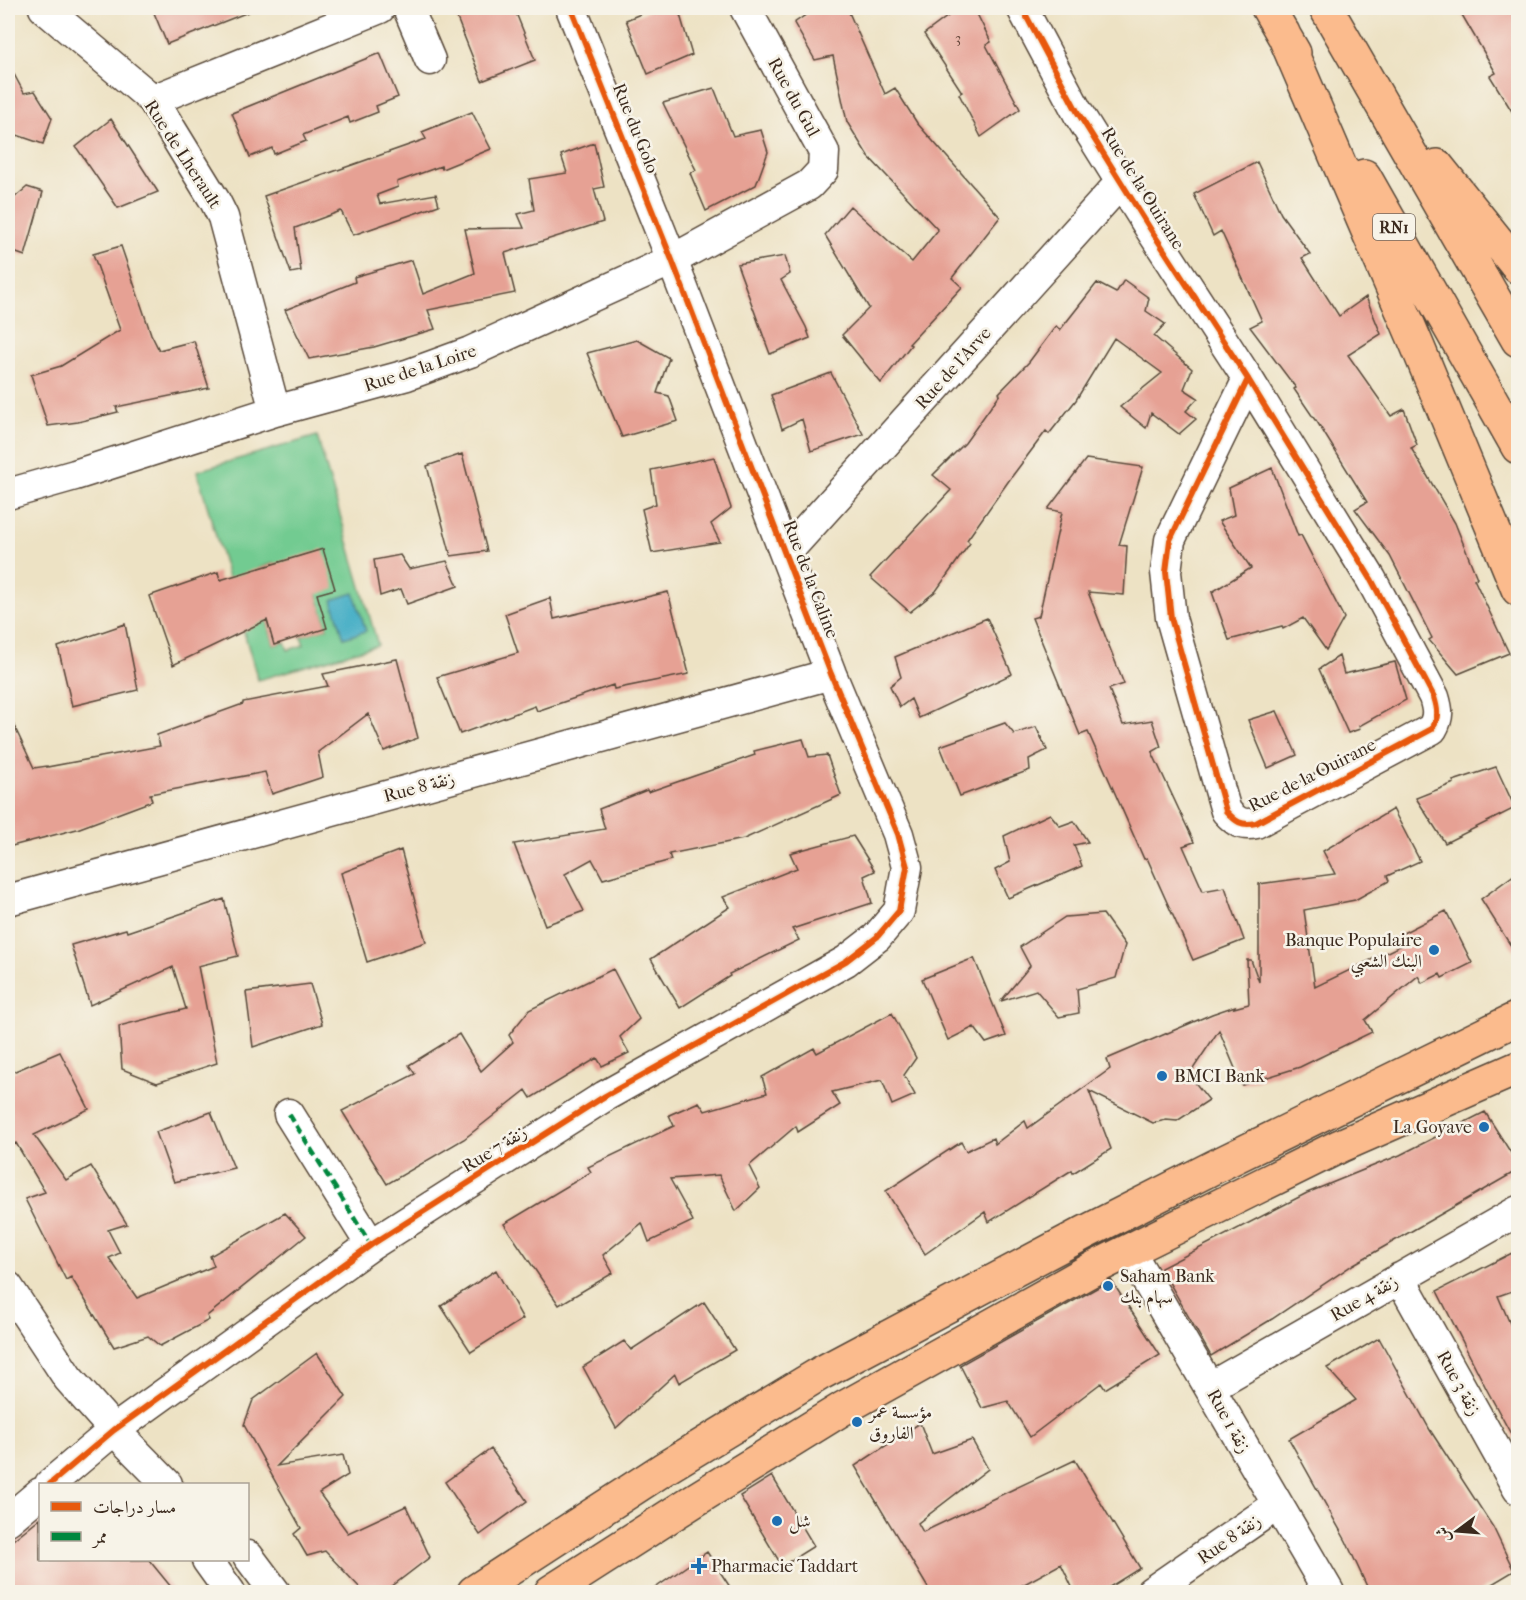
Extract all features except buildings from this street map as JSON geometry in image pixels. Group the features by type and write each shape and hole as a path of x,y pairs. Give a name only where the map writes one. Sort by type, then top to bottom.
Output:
{"main road":[{"name":"RN1","path":"1326,8 1518,340"},
{"name":"RN1","path":"1276,20 1518,447"},
{"path":"1276,20 1413,334 1518,589"},
{"path":"1372,86 1518,267"},
{"path":"474,1593 665,1468 821,1373 1084,1233 1518,1018"},
{"path":"550,1593 842,1409 1129,1250 1340,1146 1517,1071"}],"street":[{"path":"153,100 380,8"},
{"path":"408,8 430,60"},
{"name":"Rue du Golo","path":"572,8 672,260"},
{"name":"Rue du Gul","path":"745,8 824,152 823,170 809,185"},
{"name":"Rue de la Ouirane","path":"1022,8 1078,113 1248,379 1371,579 1434,697 1438,711 1437,720 1432,729 1256,823 1247,825 1240,824 1226,811 1171,618 1166,572 1170,540 1248,379"},
{"name":"Rue de Lherault","path":"49,9 153,100 223,217 275,411"},
{"name":"Rue de l'Arve","path":"785,554 1121,182"},
{"name":"Rue de la Loire","path":"8,494 275,411 408,375 470,352 672,260 809,185"},
{"name":"Rue de la Caline","path":"672,260 831,674 898,834 907,867 899,911"},
{"name":"Rue 8 زنقة","path":"8,900 831,674"},
{"name":"Rue 7 زنقة","path":"52,1483 114,1430 371,1245 605,1096 846,961 877,937 899,911"},
{"path":"289,1114 371,1245"},
{"name":"Rue 4 زنقة","path":"1210,1387 1518,1211"},
{"name":"Rue 1 زنقة","path":"1129,1250 1329,1593"},
{"name":"Rue 3 زنقة","path":"1400,1278 1518,1488"},
{"path":"8,1287 68,1378 165,1483"},
{"path":"8,1520 39,1494"},
{"name":"Rue 8 زنقة","path":"1151,1593 1277,1505"},
{"path":"249,1557 274,1593"},
{"path":"208,1561 230,1593"}],"green space":[{"path":"317,436 378,645 258,680 197,471","holes":["274,563 276,568 317,594 327,628 301,636 304,645 288,650 285,642 274,645 266,618 266,599 257,569"]}],"water":[{"path":"354,593 366,631 344,638 332,600"}],"marked path":[{"path":"289,1114 371,1245"}],"cycle path":[{"path":"51,1483 114,1430 371,1245 605,1096 846,961 877,937 899,911 907,867 898,834 831,674 672,260 571,8"},
{"path":"1022,8 1078,113 1248,379 1371,579 1434,697 1437,717 1432,729 1256,823 1246,824 1236,820 1226,811 1171,618 1166,572 1170,540 1248,379"}],"place":[{"name":"Banque Populaire البنك الشعبي","path":"1434,950"},
{"name":"BMCI Bank","path":"1162,1076"},
{"name":"La Goyave","path":"1484,1127"},
{"name":"Saham Bank سهام بنك","path":"1108,1286"},
{"name":"مؤسسة عمر الفاروق","path":"857,1422"},
{"name":"شل","path":"777,1521"},
{"name":"Pharmacie Taddart","path":"699,1566"}]}
